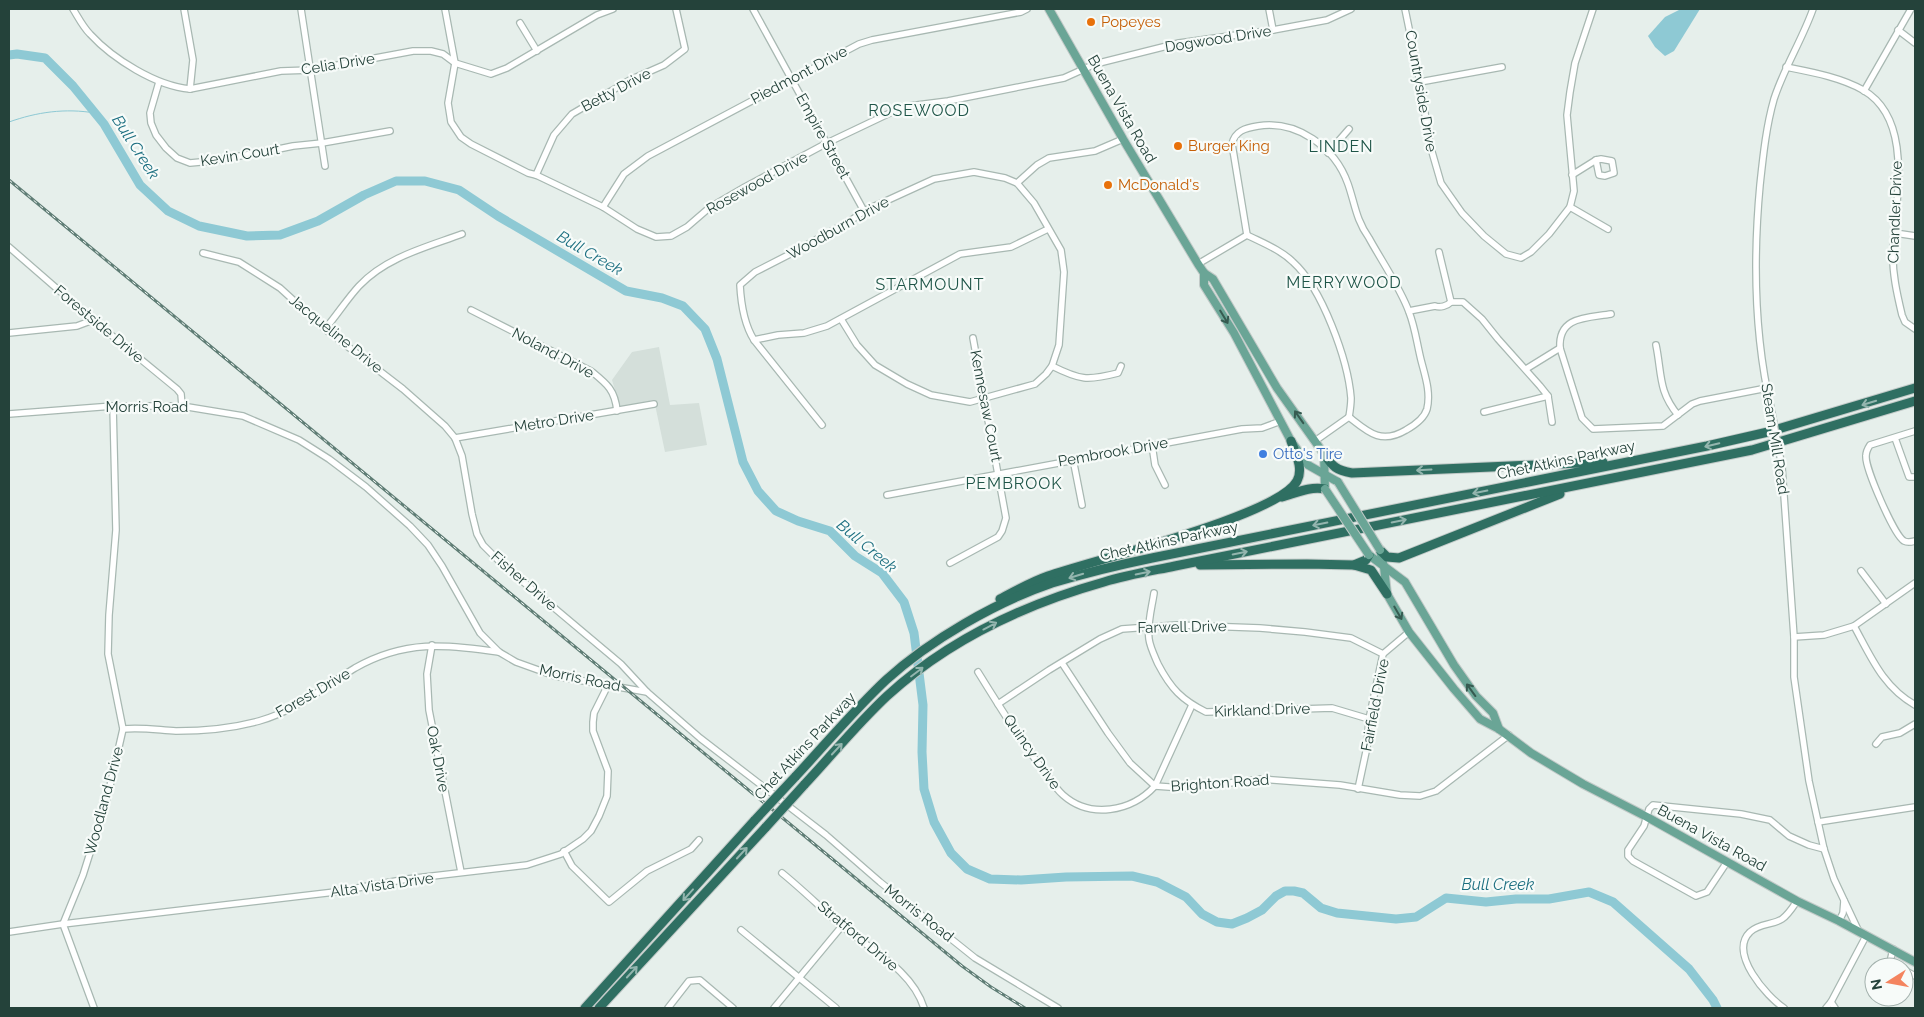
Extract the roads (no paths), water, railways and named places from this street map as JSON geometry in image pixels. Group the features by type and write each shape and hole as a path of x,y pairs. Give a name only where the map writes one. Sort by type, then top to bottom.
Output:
{"highway":[{"name":"Chet Atkins Parkway","path":"584,1008 755,820 886,681 909,661 946,634 1013,599 1051,584 1093,571 1768,432 1915,388"},
{"name":"Chet Atkins Parkway","path":"599,1008 887,696 948,650 997,622 1063,594 1106,581 1752,450 1915,401"},
{"path":"1277,499 1297,482 1299,475 1300,467 1291,441"},
{"path":"1324,454 1331,464 1339,470 1352,473 1630,461"},
{"path":"1380,550 1388,557 1399,558 1558,494 1642,473"},
{"path":"946,634 973,614 1046,577 1188,534 1304,490 1318,487 1325,489"},
{"path":"1354,565 1366,560 1369,556"},
{"path":"1175,566 1354,565 1372,570 1387,594"}],"main road":[{"name":"Buena Vista Road","path":"1049,9 1123,139 1198,264 1204,273 1213,279 1277,388 1324,454 1325,489 1369,556 1404,582 1454,665 1476,696 1494,714 1500,728"},
{"name":"Buena Vista Road","path":"1204,273 1204,285 1232,330 1291,441 1308,465 1338,482 1380,550 1387,594 1409,632 1480,719 1500,728 1531,753 1558,769 1797,901 1839,921 1915,962"}],"street":[{"name":"Celia Drive","path":"73,9 89,34 109,52 160,82 176,88 190,89 281,71 311,70 413,51 431,50 443,54 455,63 491,74 507,68 597,15 612,9"},
{"path":"184,9 193,60 190,89"},
{"path":"301,9 325,166"},
{"name":"Rosewood Drive","path":"445,9 455,63 448,103 451,122 461,137 528,173 603,207 637,229 656,237 671,236 686,227 708,208 828,143 890,113 909,106 948,101 1064,78 1084,70"},
{"name":"Betty Drive","path":"536,175 554,135 572,114 630,80 664,65 685,49 676,9"},
{"name":"Empire Street","path":"754,9 864,211"},
{"name":"Piedmont Drive","path":"603,207 624,174 648,156 859,44 1021,12 1027,9"},
{"path":"1269,9 1273,30"},
{"name":"Dogwood Drive","path":"1084,70 1095,64 1179,43 1273,30 1327,20 1351,9"},
{"name":"Countryside Drive","path":"1405,9 1420,82 1430,145 1437,173 1451,200 1473,224 1506,254 1521,258 1531,252 1549,234 1570,207"},
{"path":"1593,9 1575,63 1567,115 1574,191 1570,207 1608,229"},
{"name":"Steam Mill Road","path":"1813,9 1786,67 1772,111 1758,200 1757,319 1767,388 1782,467 1794,637 1794,677 1809,781 1824,849 1834,879 1862,934"},
{"path":"1864,91 1911,9"},
{"path":"520,23 537,51"},
{"path":"1898,30 1915,43"},
{"path":"1420,82 1502,67"},
{"name":"Chandler Drive","path":"1786,67 1813,73 1864,91 1880,105 1889,118 1895,134 1898,168 1893,264 1898,299 1905,322 1915,328"},
{"name":"Kevin Court","path":"160,82 151,106 151,123 156,136 166,148 177,158 190,163 269,152 293,146 390,131"},
{"path":"1247,235 1232,144 1234,136 1242,130 1268,124 1283,126 1309,135 1328,153 1343,172 1361,227 1409,311 1428,387 1426,409 1422,418 1414,426 1401,434 1386,438 1369,434 1349,417"},
{"path":"1328,153 1348,129"},
{"path":"841,319 857,345 875,364 907,384 931,394 952,400 970,402 1035,384 1052,366 1059,344 1064,272 1061,250 1034,203 1017,183 1037,165 1049,158 1095,151 1123,139"},
{"path":"1572,174 1596,160"},
{"name":"Woodburn Drive","path":"822,426 748,330 740,285 755,272 796,252 864,211 934,179 974,172 1005,178 1017,183"},
{"path":"754,340 778,335 804,333 841,319 905,282 960,254 1011,247 1048,229"},
{"path":"1895,233 1915,236"},
{"path":"325,329 359,286 373,274 394,260 462,234"},
{"path":"1198,264 1247,235"},
{"path":"1247,235 1281,253 1293,261 1302,271 1330,321 1341,353 1351,399 1349,417 1315,441"},
{"name":"Forestside Drive","path":"9,247 93,320 177,389 181,394 182,406"},
{"path":"1439,252 1451,302"},
{"name":"Jacqueline Drive","path":"203,253 239,262 280,288 325,329 404,389 445,426 455,438"},
{"path":"1409,311 1448,305 1451,302 1463,302 1482,319 1548,396 1552,422"},
{"name":"Noland Drive","path":"470,310 591,371 614,392 617,411"},
{"path":"1611,314 1572,321 1564,328 1559,338 1560,348 1582,418 1593,429 1662,426 1692,404 1700,401 1767,388"},
{"path":"9,333 76,326 93,320"},
{"name":"Kennesaw Court","path":"950,563 998,537 1006,518 972,338"},
{"path":"1656,345 1664,394 1668,403 1678,415"},
{"path":"1526,369 1560,348"},
{"path":"1052,366 1073,377 1083,378 1118,373 1121,366"},
{"path":"1484,412 1548,396"},
{"name":"Metro Drive","path":"455,438 654,404"},
{"name":"Morris Road","path":"9,414 113,406 182,406 223,412 255,421 299,440 347,473 410,526 428,545 480,633 499,652 516,662 556,676 647,692 700,738 826,835 880,882 975,958 1058,1008"},
{"name":"Woodland Drive","path":"63,924 83,875 107,798 123,729 108,654 116,512 113,406"},
{"name":"Pembrook Drive","path":"887,495 1073,459 1242,429 1262,428 1280,421"},
{"path":"1915,431 1870,445 1866,454 1867,465 1885,510 1902,539 1911,542 1915,541"},
{"name":"Fisher Drive","path":"455,438 462,456 477,534 483,545 502,564 621,664 647,692"},
{"path":"1895,438 1909,477 1915,477"},
{"path":"1152,445 1155,465 1164,485"},
{"path":"1073,459 1082,505"},
{"path":"1861,571 1886,604"},
{"path":"1794,637 1824,635 1854,626 1915,583"},
{"name":"Kirkland Drive","path":"1154,593 1149,625 1149,639 1169,685 1192,705 1206,712 1332,708 1369,719"},
{"name":"Farwell Drive","path":"998,704 1100,638 1122,629 1149,625 1177,624 1305,632 1351,638 1383,654"},
{"path":"1854,626 1882,677 1900,696 1915,705"},
{"name":"Fairfield Drive","path":"1358,788 1369,719 1383,654 1409,632"},
{"name":"Forest Drive","path":"123,729 201,730 258,721 285,711 326,688 357,667 397,651 432,645 499,652"},
{"name":"Oak Drive","path":"432,645 427,674 429,710 461,872"},
{"name":"Brighton Road","path":"1062,663 1130,763 1155,786 1199,787 1261,778 1340,785 1400,795 1420,796 1436,791 1510,735"},
{"name":"Quincy Drive","path":"978,672 1047,776 1062,794 1076,804 1090,809 1118,808 1130,805 1140,800 1155,786 1192,705"},
{"name":"Alta Vista Drive","path":"9,932 335,892 407,879 527,865 547,859 583,839 591,831 607,796 608,771 593,731 593,722 594,713 608,685"},
{"path":"1876,744 1882,737 1900,733 1915,724"},
{"path":"1727,862 1707,892 1696,896 1633,862 1628,856 1628,850 1644,826 1648,809 1653,805 1741,814 1770,820 1789,836 1824,849"},
{"path":"1818,822 1915,807"},
{"path":"564,851 572,866 609,902 647,871 691,849 699,840"},
{"name":"Stratford Drive","path":"782,873 815,900 842,926 908,979 917,992 924,1008"},
{"path":"1784,1008 1776,1003 1754,979 1744,953 1745,942 1750,932 1782,920 1797,901"},
{"path":"1839,921 1843,913 1844,901"},
{"path":"63,924 94,1008"},
{"path":"774,1008 842,926"},
{"path":"741,930 836,1008"},
{"path":"1826,1008 1831,1002 1862,934"},
{"path":"1891,957 1893,949"},
{"path":"668,1008 690,981 700,980 733,1008"},
{"path":"1831,1002 1835,1008"}],"water":[{"path":"1681,9 1700,9 1674,51 1665,56 1655,47 1648,36 1665,17"}],"waterway":[{"name":"Bull Creek","path":"9,55 17,54 45,58 73,86 104,124 140,185 168,211 199,226 247,236 280,235 318,221 364,195 396,181 425,181 459,190 498,216 626,291 662,298 683,306 705,329 717,359 743,462 758,491 776,511 798,521 830,531 855,556 882,573 904,602 914,633 923,705 922,752 924,789 934,822 951,853 967,869 990,879 1021,880 1132,876 1157,882 1186,897 1202,914 1217,922 1232,924 1262,910 1276,896 1285,891 1303,893 1321,908 1337,913 1396,919 1416,917 1446,898 1486,902 1516,899 1549,899 1589,892 1613,902 1689,969 1717,1008"},
{"path":"9,122 51,112 95,113"}],"railway":[{"path":"9,180 962,966 1025,1008"}],"place":[{"name":"Popeyes","path":"1091,22"},
{"name":"Burger King","path":"1178,146"},
{"name":"McDonald's","path":"1108,185"},
{"name":"Otto's Tire","path":"1263,454"}],"district":[{"name":"ROSEWOOD","path":"919,110"},
{"name":"LINDEN","path":"1341,146"},
{"name":"MERRYWOOD","path":"1344,282"},
{"name":"STARMOUNT","path":"930,284"},
{"name":"PEMBROOK","path":"1014,483"}]}
